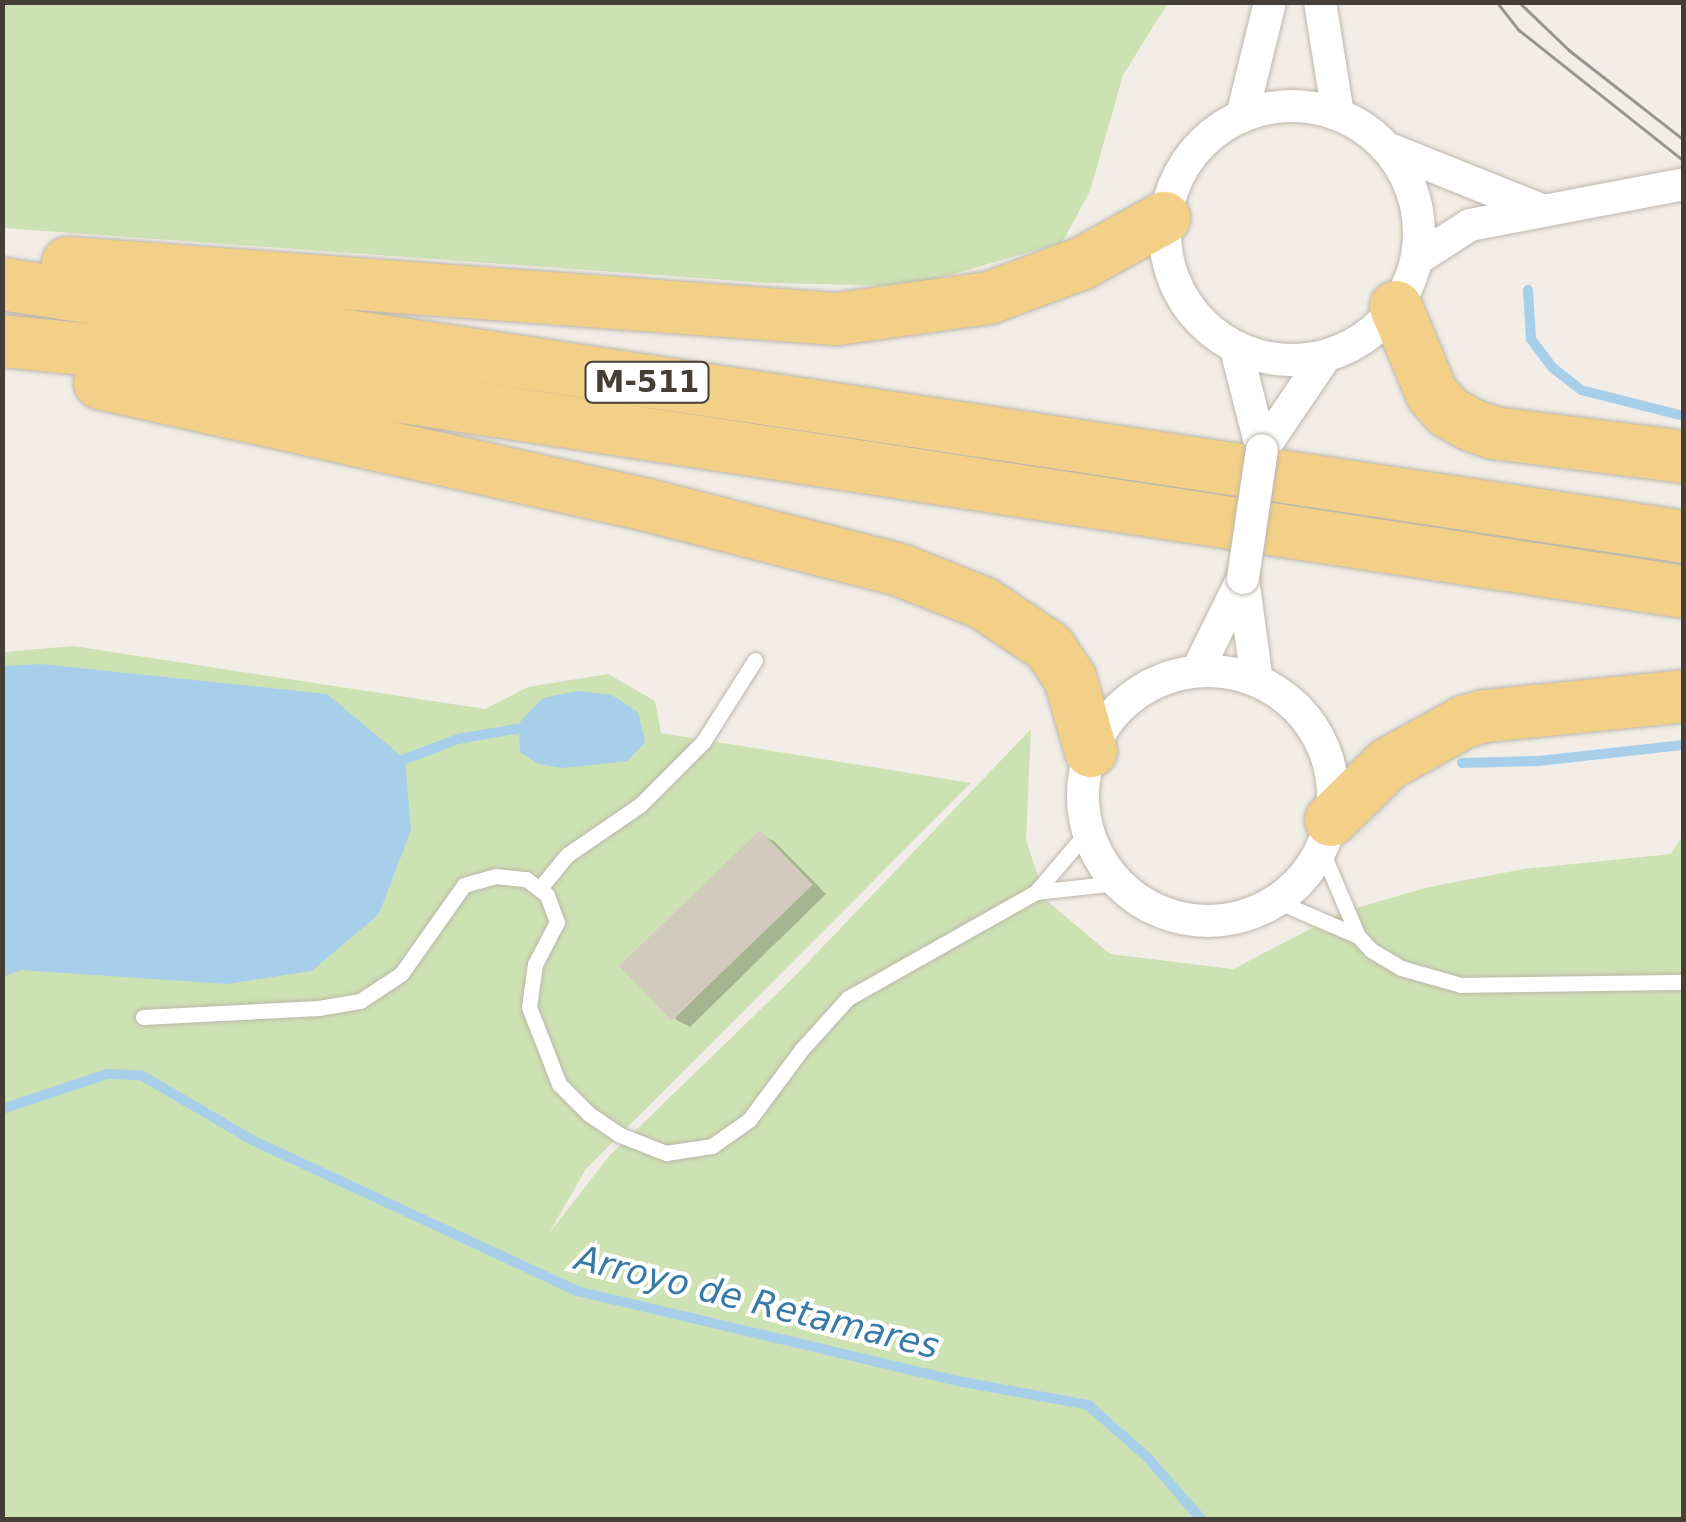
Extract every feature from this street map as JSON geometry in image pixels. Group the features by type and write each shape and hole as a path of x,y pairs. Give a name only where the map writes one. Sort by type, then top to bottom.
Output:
{"highway":[{"path":"2,254 69,263 837,319 989,298 1083,263 1164,218"},
{"name":"M-511","path":"2,284 1684,537"},
{"path":"1396,307 1432,394 1448,412 1471,425 1494,433 1684,457"},
{"name":"M-511","path":"2,341 102,351 1684,592"},
{"path":"2,356 114,386 790,539 900,570 996,610 1049,647 1070,678 1090,750"},
{"path":"1326,835 1388,764 1444,731 1485,716 1684,698"}],"street":[{"path":"1242,116 1270,2"},
{"path":"1320,2 1338,115"},
{"path":"1392,150 1409,177 1414,197 1419,228 1417,259 1396,307 1364,337 1325,357 1280,360 1236,348 1203,326 1179,295 1166,258 1164,218 1173,186 1189,157 1212,133 1242,116 1273,108 1306,107 1338,115 1392,150 1539,208"},
{"path":"1417,259 1470,225 1539,208 1633,196 1684,184"},
{"path":"1236,348 1262,450 1243,578 1257,681"},
{"path":"1262,450 1325,357"},
{"path":"1197,671 1243,578"},
{"path":"1197,671 1228,672 1257,681 1292,704 1318,738 1333,792 1326,835 1310,869 1277,901 1222,920 1194,921 1165,914 1117,883 1099,859 1087,832 1082,791 1090,750 1108,720 1132,696 1163,679 1197,671"}],"lane":[{"path":"540,888 568,854 640,805 702,742 755,660"},
{"path":"143,1018 360,1001 401,974 464,885 494,876 526,879 540,888 557,922 535,964 529,1007 560,1084 589,1114 620,1134 666,1153 712,1146 749,1120 802,1049 848,998 1036,892 1087,832"},
{"path":"1326,835 1358,936 1370,950 1401,968 1461,985 1684,982"},
{"path":"1036,892 1117,883"},
{"path":"1277,901 1358,936"}],"green space":[{"path":"2,3 1168,3 1123,75 1090,191 1062,243 911,286 768,283 3,228"},
{"path":"73,646 485,709 528,687 608,674 655,701 661,733 971,783 586,1169 549,1233 610,1155 791,980 1031,729 1026,840 1046,900 1110,954 1233,969 1345,911 1429,887 1524,869 1671,854 1683,835 1683,1519 3,1520 3,652"}],"water":[{"path":"41,664 327,694 405,759 411,830 379,914 312,971 227,984 21,970 3,977 3,666"},
{"path":"577,691 612,695 638,712 645,742 628,761 564,768 538,764 520,752 519,723 543,698"}],"building":[{"path":"760,830 813,885 672,1021 619,966"}],"waterway":[{"path":"1528,290 1531,339 1553,368 1581,390 1684,416"},
{"path":"405,759 458,739 516,729"},
{"path":"1462,763 1538,761 1684,745"},
{"name":"Arroyo de Retamares","path":"2,1109 107,1074 141,1075 254,1141 577,1291 963,1382 1088,1405 1147,1457 1202,1520"}],"tram line":[{"path":"1497,2 1519,30 1684,161"},
{"path":"1519,2 1569,50 1684,140"}]}
